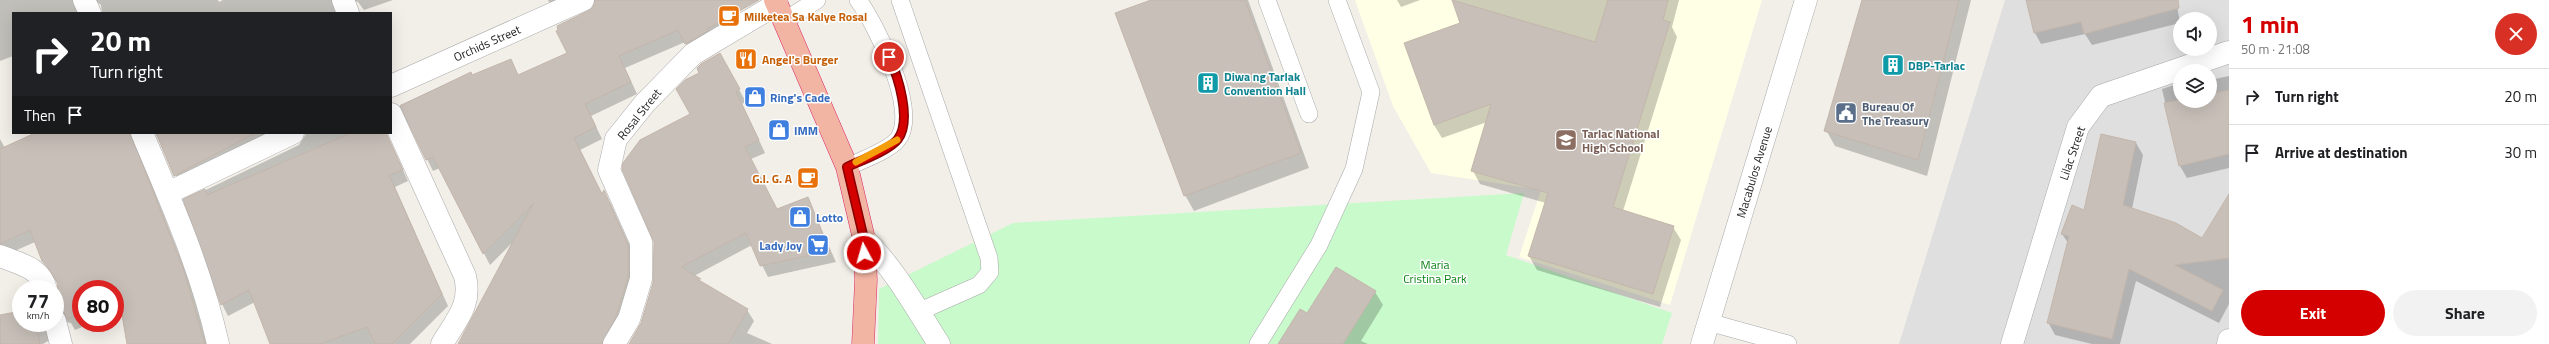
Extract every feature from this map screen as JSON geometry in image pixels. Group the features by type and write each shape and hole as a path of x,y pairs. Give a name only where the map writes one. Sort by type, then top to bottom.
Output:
{"highway":[{"path":"779,8 847,167 864,239 866,280 863,344"}],"street":[{"path":"84,0 90,12"},
{"path":"343,0 348,12"},
{"name":"Orchids Street","path":"392,86 583,0"},
{"name":"Macabulos Avenue","path":"1702,344 1806,0"},
{"name":"Rosal Street","path":"614,344 629,319 641,279 640,242 609,170 616,139 646,103 693,54 779,8"},
{"name":"Lilac Street","path":"2012,344 2078,127 2102,96 2229,52"},
{"path":"392,116 465,276 468,290 466,304 442,344"},
{"path":"142,134 168,193 212,317 218,344"},
{"path":"168,193 290,134"},
{"path":"864,239 878,253 939,344"},
{"path":"0,256 32,268 44,280"},
{"path":"58,332 62,344"},
{"path":"2228,344 2229,340"}],"lane":[{"path":"779,8 817,0"},
{"path":"847,167 898,140 906,123 896,71 868,13 858,0"},
{"path":"900,0 989,258 990,272 979,285 918,312"},
{"path":"1267,0 1309,114"},
{"path":"1258,344 1319,245 1354,169 1371,92 1337,0"},
{"path":"1708,322 1788,344"}],"shaded area":[{"name":"Tarlac National High School","path":"1355,0 1762,0 1670,305 1519,257 1541,190 1431,173 1393,106"},
{"path":"2005,0 2229,0 2229,344 1899,344"}],"green space":[{"name":"Maria Cristina Park","path":"1524,193 1506,255 1672,313 1662,344 878,344 879,289 1013,223"}],"building":[{"path":"595,0 759,0 707,29 708,31 685,44 678,30 619,56 631,82 585,104 596,127 574,138 602,194 604,190 628,245 628,277 617,314 602,344 458,344 533,204 483,254 433,157 426,160 400,106 471,72 472,75 511,59 518,75 567,53 556,31 558,30 557,26 588,11 593,7"},
{"name":"Diwa ng Tarlak Convention Hall","path":"1151,0 1245,0 1301,153 1184,196 1115,13"},
{"path":"1452,0 1595,42 1608,0 1668,0 1663,20 1670,22 1613,207 1674,226 1653,294 1528,256 1548,193 1471,171 1491,104 1434,125 1404,43 1460,23"},
{"name":"DBP-Tarlac","path":"1862,0 1959,0 1918,160 1824,131"},
{"path":"2026,0 2178,0 2179,8 2084,34 2081,22 2034,33"},
{"path":"720,53 740,89 736,92 759,140 745,147 777,209 808,197 830,251 760,266 746,233 681,267 701,279 697,279 748,309 728,344 629,344 641,323 653,283 654,242 622,169 623,163 640,140 690,114 676,89 685,80 699,73 697,68 701,64"},
{"path":"2229,90 2229,154 2179,166 2164,103 2173,101 2173,108 2217,108 2217,93"},
{"path":"33,134 130,134 183,268 205,344 127,344 124,327 124,280 72,280 72,317 67,319 64,312 64,280 56,280 42,261 30,230 0,244 0,149"},
{"path":"156,134 253,134 174,176"},
{"path":"349,134 386,134 403,170 389,175 442,294 392,344 375,344 367,327 320,344 270,344 249,290 221,305 183,199 205,189 207,195"},
{"path":"2101,134 2136,142 2123,205 2176,223 2202,238 2229,194 2229,258 2175,265 2223,290 2212,311 2129,269 2112,339 2047,323 2069,236 2061,234 2072,205 2084,210"},
{"path":"1336,267 1376,291 1343,344 1278,344 1300,309 1307,313"},
{"path":"12,313 12,332 37,332 40,344 0,344 0,315"}],"slow traffic":[{"path":"856,162 876,153 897,140"}],"place":[{"name":"Milketea Sa Kalye Rosal","path":"729,16"},
{"name":"Angel's Burger","path":"746,59"},
{"name":"DBP-Tarlac","path":"1893,65"},
{"name":"Diwa ng Tarlak Convention Hall","path":"1208,83"},
{"name":"Ring's Cade","path":"755,97"},
{"name":"Bureau Of The Treasury","path":"1846,113"},
{"name":"IMM","path":"779,130"},
{"name":"Tarlac National High School","path":"1566,140"},
{"name":"G.I. G. A","path":"808,178"},
{"name":"Lotto","path":"800,217"},
{"name":"Lady Joy","path":"818,245"}],"route":[{"path":"864,253 864,239 847,167 898,140 906,123 896,71 889,57"}]}
